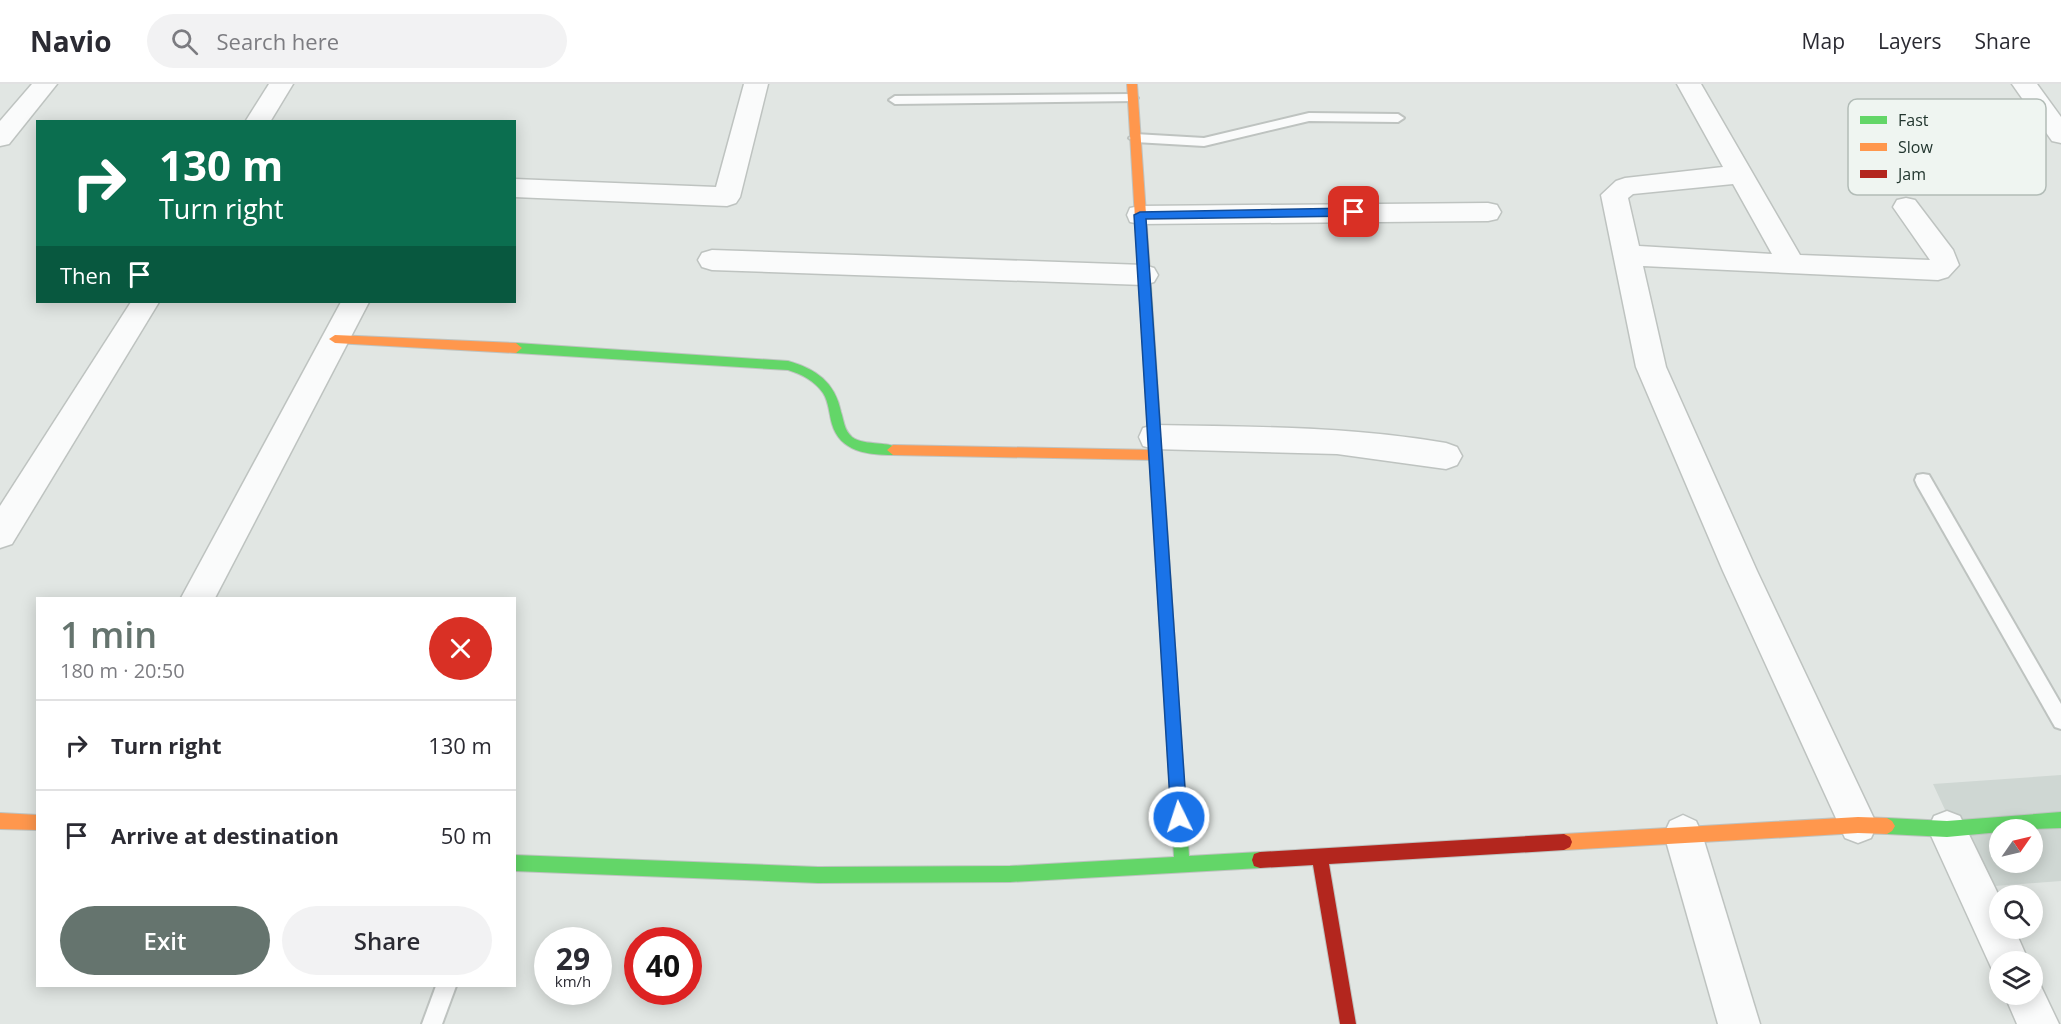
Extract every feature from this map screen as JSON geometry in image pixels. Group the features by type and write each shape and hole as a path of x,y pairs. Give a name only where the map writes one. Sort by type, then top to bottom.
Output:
{"street":[{"path":"0,138 45,84"},
{"path":"258,120 281,84"},
{"path":"516,188 727,197 756,84"},
{"path":"1689,84 1792,265"},
{"path":"2024,84 2035,99"},
{"path":"1132,91 1182,862"},
{"path":"2046,114 2061,135"},
{"path":"1741,174 1625,187 1614,195 1651,367 1740,571 1858,825"},
{"path":"1628,255 1792,265 1938,270 1945,265 1943,257 1906,207"},
{"path":"1140,215 1488,212"},
{"path":"712,260 1144,275"},
{"path":"3,525 144,303"},
{"path":"199,597 354,303"},
{"path":"335,339 771,361 802,368 822,381 835,406 837,430 850,443 881,450 1356,444 1405,447 1446,456"},
{"path":"516,863 818,875 1010,874 1182,862 1320,857 1858,825 1947,829 2061,820"},
{"path":"0,821 36,823"},
{"path":"1947,829 2004,951"},
{"path":"1683,834 1739,1024"},
{"path":"1320,857 1348,1024"},
{"path":"2029,1005 2038,1024"}],"lane":[{"path":"895,100 1132,91"},
{"path":"1135,138 1204,142 1309,117 1398,118"},
{"path":"1923,480 2061,721"},
{"path":"432,1024 446,987"}],"shaded area":[{"path":"2061,775 2061,881 1981,887 1933,784"}],"traffic: fast":[{"path":"1145,286 1182,862"},
{"path":"516,348 782,364 800,370 823,384 833,402 841,433 846,439 868,448 893,450"},
{"path":"1887,826 1947,829 2061,820"},
{"path":"516,863 818,875 1010,874 1260,860"}],"traffic: slow":[{"path":"1132,84 1145,286"},
{"path":"335,339 516,348"},
{"path":"893,450 1156,455"},
{"path":"0,821 36,823"},
{"path":"1564,842 1858,825 1887,826"}],"traffic: jam":[{"path":"1260,860 1564,842"},
{"path":"1320,857 1348,1024"}],"route":[{"path":"1179,817 1140,215 1354,212"}]}
